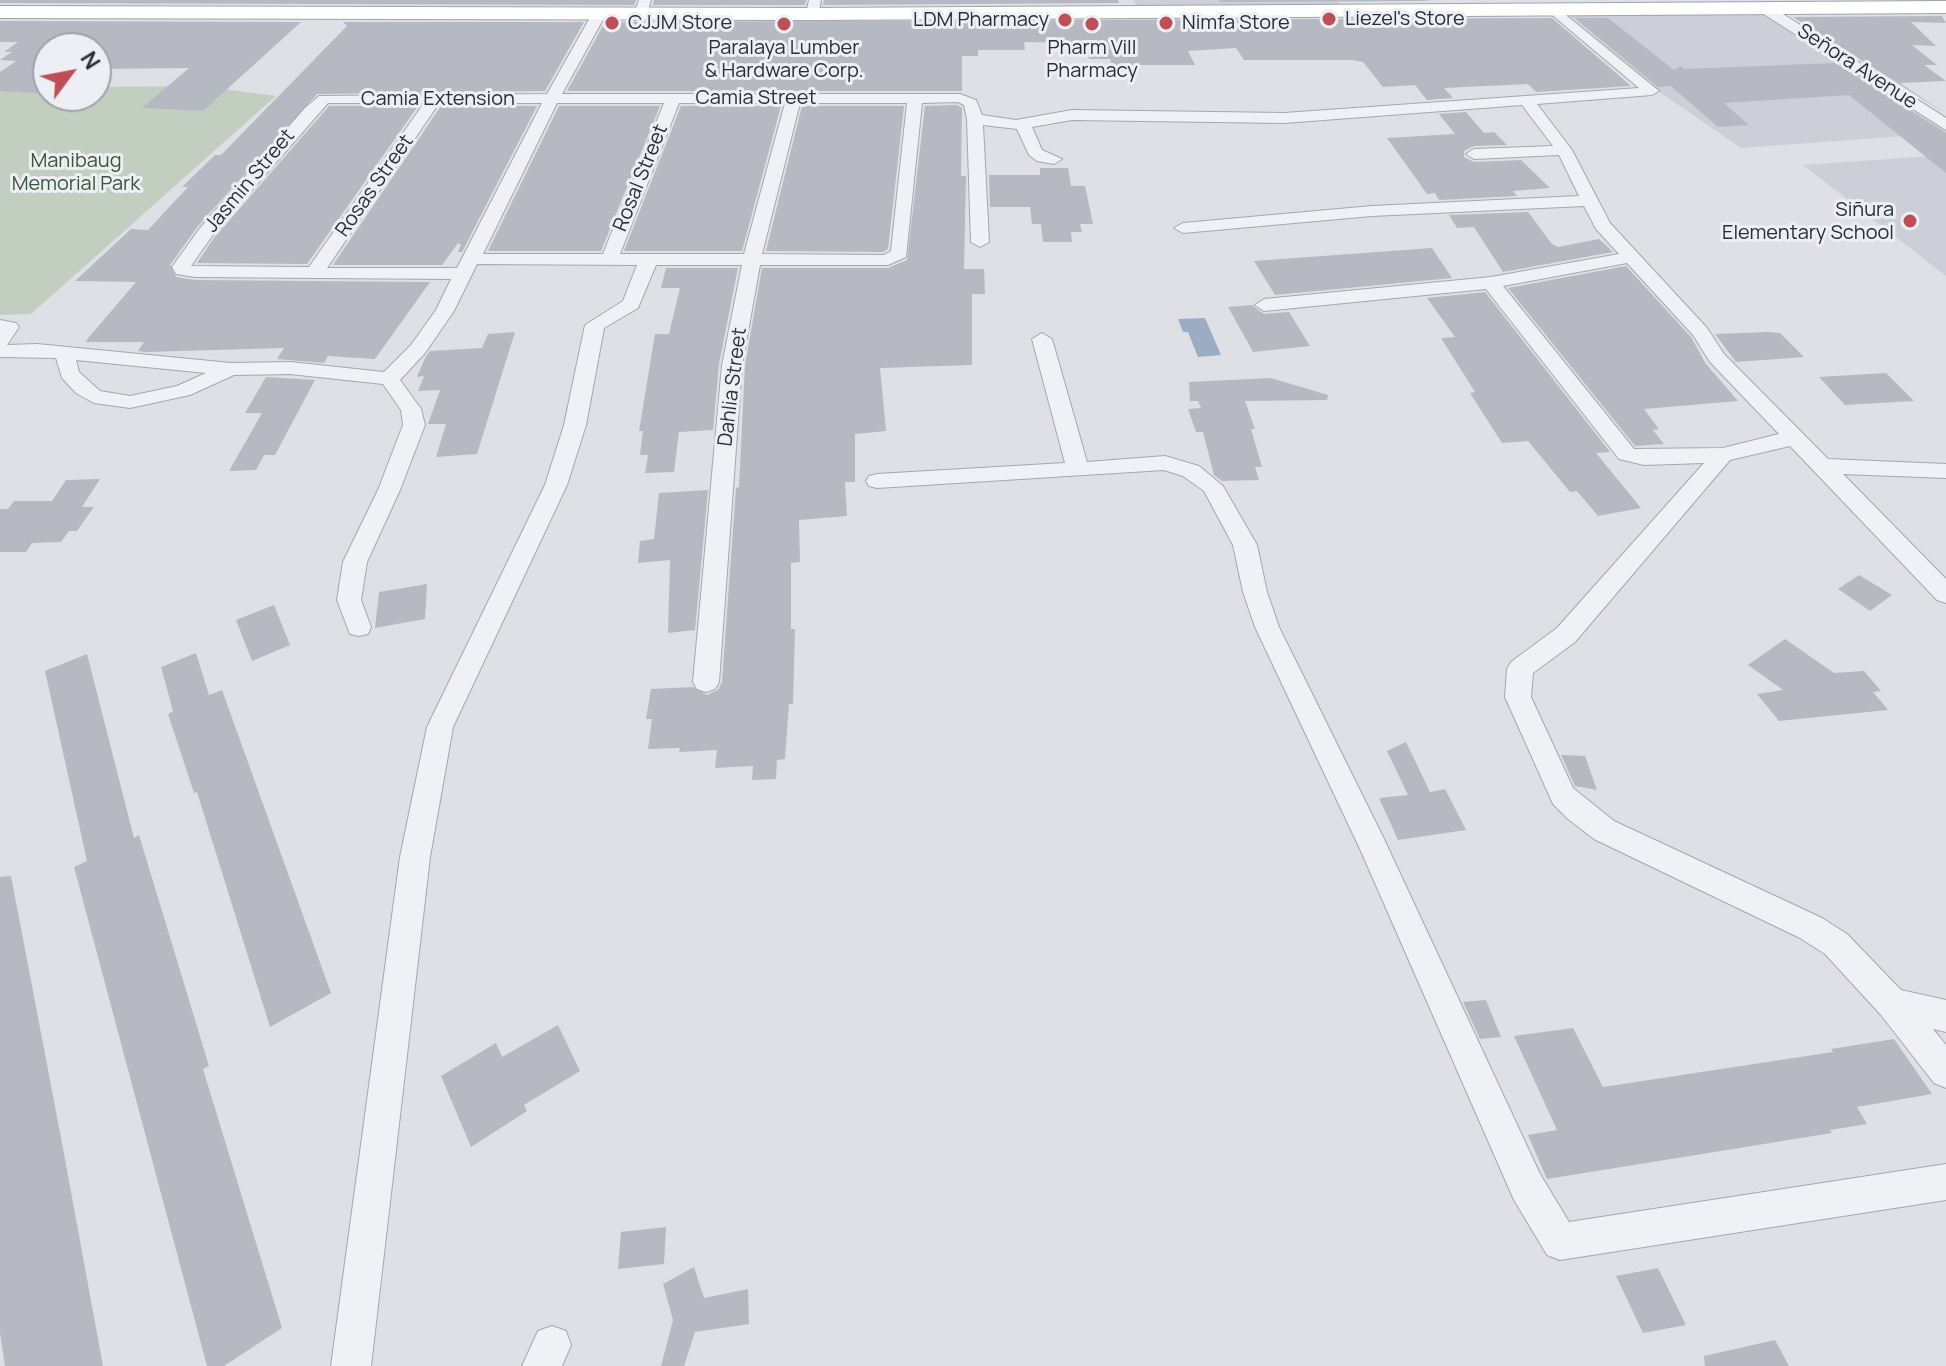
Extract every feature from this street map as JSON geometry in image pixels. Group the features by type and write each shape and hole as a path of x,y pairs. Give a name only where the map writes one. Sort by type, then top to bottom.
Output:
{"main road":[{"path":"0,12 599,14 643,7 1128,6 1556,11 1934,5"}],"street":[{"name":"Señora Avenue","path":"1767,10 1946,125"},
{"path":"980,242 975,119 1023,125 1072,115 1256,119 1652,91 1556,11"},
{"path":"389,379 418,349 436,324 552,98 599,14"},
{"name":"Camia Street","path":"552,98 960,98 971,103 975,119"},
{"name":"Camia Extension","path":"324,99 552,98"},
{"name":"Rosal Street","path":"610,258 673,98"},
{"name":"Dahlia Street","path":"706,682 732,365 752,258 794,98"},
{"path":"314,273 610,258 648,261 896,258 900,253 915,98"},
{"name":"Jasmin Street","path":"314,273 195,272 182,270 181,267 206,232 310,111 324,99"},
{"name":"Rosas Street","path":"314,273 435,99"},
{"path":"1526,100 1564,150 1602,225 1700,332 1717,358 1946,594"},
{"path":"1914,104 1946,102"},
{"path":"1023,125 1035,152 1043,158 1054,159"},
{"path":"1474,154 1564,150"},
{"path":"1183,228 1372,211 1591,201"},
{"path":"1264,305 1491,283 1633,257"},
{"path":"351,1366 415,857 440,727 556,485 575,425 595,325 631,304 648,261"},
{"path":"1491,283 1627,454 1644,458 1723,455 1792,438"},
{"path":"0,326 9,327 0,341"},
{"path":"1042,339 1078,470"},
{"path":"0,351 37,350 231,369 290,368 389,379 411,409 414,425 389,490 355,562 349,600 359,627"},
{"path":"65,355 69,374 94,397 130,402 183,391 231,369"},
{"path":"1723,455 1566,635 1520,669 1518,697 1563,796 1578,810 1604,830 1811,928 1836,944 1892,1004 1946,1071"},
{"path":"877,481 1165,463 1191,471 1212,486 1245,545 1255,592 1267,627 1374,848 1527,1187 1560,1242 1946,1182"},
{"path":"1823,466 1946,471"},
{"path":"1892,1004 1946,1016"}],"shaded area":[{"path":"1134,0 1337,0 1340,4 1136,6"},
{"path":"1765,13 1946,133 1741,148 1658,91 1568,14"},
{"name":"Siñura Elementary School","path":"1946,155 1946,276 1803,165"}],"green space":[{"name":"Manibaug Memorial Park","path":"0,75 32,78 32,112 112,112 112,87 201,86 276,96 31,314 0,315"}],"water":[{"path":"1205,318 1221,355 1198,357 1188,332 1183,332 1178,319"}],"building":[{"path":"0,0 636,0 634,5 0,3"},
{"path":"654,0 806,0 805,5 653,5"},
{"path":"824,0 1118,0 1119,3 823,5"},
{"path":"1424,0 1433,1 1220,2"},
{"path":"1942,16 1946,23 1911,22 1936,46 1912,45 1937,65 1924,65 1946,81 1900,83 1946,114 1793,17"},
{"path":"1552,18 1631,86 1536,92 1528,84 1444,88 1453,98 1427,100 1415,85 1383,87 1363,62 1352,60 1244,60 1236,48 1188,51 1195,65 1112,65 1110,59 1089,59 1086,43 1024,42 1025,50 978,50 978,56 962,56 962,91 567,91 605,22"},
{"path":"1575,18 1608,18 1674,70 1681,66 1684,69 1835,63 1946,133 1946,173 1849,95 1724,103 1749,125 1718,127 1671,86 1658,87"},
{"path":"0,21 301,22 203,111 142,108 189,68 112,69 112,32 32,32 32,93 0,91 0,72 16,61 0,60 12,52 4,52 18,42 0,42"},
{"path":"343,22 584,22 545,91 317,94 198,226 170,265 176,277 195,280 430,282 375,359 328,356 324,363 277,359 284,348 146,352 138,351 144,342 85,342 136,282 75,281 131,229 148,230 188,187 182,187 215,155 221,155 347,26"},
{"path":"957,105 962,108 961,176 966,176 964,269 984,269 985,294 972,294 972,365 880,368 886,431 855,434 855,482 845,482 847,516 799,520 800,562 791,563 791,629 795,629 793,704 789,704 785,759 777,760 776,779 752,780 753,766 715,768 717,750 679,752 680,748 648,749 652,719 646,719 651,689 693,687 707,695 718,690 722,682 736,488 739,487 745,365 762,268 888,268 907,260 925,106"},
{"path":"329,106 418,106 307,264 197,263 214,238"},
{"path":"441,106 537,106 462,252 458,252 461,245 458,243 442,265 333,265"},
{"path":"559,106 660,106 601,251 488,251"},
{"path":"681,106 781,106 742,251 624,251"},
{"path":"802,106 904,106 888,249 883,252 766,251"},
{"path":"1466,112 1484,133 1494,132 1507,145 1474,146 1464,151 1464,157 1474,162 1521,160 1550,188 1513,191 1517,196 1439,200 1435,193 1427,194 1387,138 1455,134 1439,114"},
{"path":"1040,168 1068,168 1071,186 1085,186 1093,224 1080,224 1082,232 1071,232 1072,242 1043,242 1041,224 1032,224 1030,207 990,207 989,175 1040,175"},
{"path":"1528,212 1552,244 1558,247 1599,239 1613,252 1503,272 1474,227 1457,228 1449,215"},
{"path":"1432,248 1452,278 1275,295 1254,261"},
{"path":"1626,266 1691,337 1706,364 1738,401 1644,409 1659,429 1653,430 1664,444 1635,446 1508,288"},
{"path":"666,268 738,268 719,364 713,430 679,432 674,472 645,473 648,455 640,455 643,431 639,431 655,334 669,334 680,288 661,288"},
{"path":"1485,292 1610,452 1596,453 1641,508 1598,516 1577,491 1570,492 1528,441 1502,443 1470,393 1475,392 1441,338 1455,337 1427,298"},
{"path":"1252,305 1264,314 1289,312 1310,346 1253,352 1228,307"},
{"path":"515,332 477,454 436,457 446,424 428,424 440,390 418,391 424,376 417,377 425,358 430,351 482,348 488,334"},
{"path":"1780,333 1804,357 1736,362 1715,334"},
{"path":"1886,373 1914,401 1845,405 1819,377"},
{"path":"266,377 315,380 275,455 264,455 256,470 229,471 262,413 245,413"},
{"path":"1271,378 1328,395 1327,400 1245,401 1255,429 1251,429 1262,467 1255,467 1259,480 1222,481 1214,475 1203,432 1196,432 1188,409 1201,408 1198,401 1190,401 1189,382"},
{"path":"100,479 82,507 94,507 77,531 69,531 61,542 32,543 26,552 0,552 0,509 8,509 14,501 52,501 66,480"},
{"path":"708,490 695,630 668,633 670,560 638,563 640,541 654,539 659,493"},
{"path":"1859,575 1892,595 1870,611 1838,589"},
{"path":"427,584 425,619 375,628 379,592"},
{"path":"274,605 290,645 252,661 236,620"},
{"path":"1785,639 1834,673 1864,671 1881,691 1873,692 1888,710 1779,721 1757,694 1783,690 1748,665"},
{"path":"196,653 209,695 222,690 331,993 270,1027 197,792 194,793 168,714 173,711 161,667"},
{"path":"87,654 134,838 139,835 209,1066 203,1069 282,1328 224,1366 207,1366 74,867 87,861 45,671"},
{"path":"1406,742 1430,792 1445,789 1466,830 1398,840 1379,798 1408,795 1387,751"},
{"path":"1561,755 1585,756 1597,790 1575,786"},
{"path":"11,876 103,1366 5,1366 0,1333 0,877"},
{"path":"1486,1000 1501,1037 1480,1039 1463,1002"},
{"path":"558,1025 580,1071 524,1105 527,1111 471,1147 441,1076 496,1043 502,1057"},
{"path":"1573,1028 1603,1087 1833,1052 1831,1049 1894,1039 1932,1094 1857,1107 1867,1124 1830,1130 1832,1133 1547,1179 1528,1135 1557,1130 1514,1036"},
{"path":"666,1227 664,1264 618,1269 621,1232"},
{"path":"694,1267 704,1298 748,1289 749,1324 695,1332 684,1366 661,1366 673,1320 663,1284"},
{"path":"1658,1268 1686,1325 1643,1333 1616,1276"},
{"path":"1775,1340 1789,1366 1705,1366 1704,1356"}],"place":[{"name":"Liezel's Store","path":"1329,19"},
{"name":"LDM Pharmacy","path":"1065,20"},
{"name":"CJJM Store","path":"612,23"},
{"name":"Nimfa Store","path":"1166,23"},
{"name":"Paralaya Lumber & Hardware Corp.","path":"784,24"},
{"name":"Pharm Vill Pharmacy","path":"1092,24"},
{"name":"Siñura Elementary School","path":"1910,221"}]}
